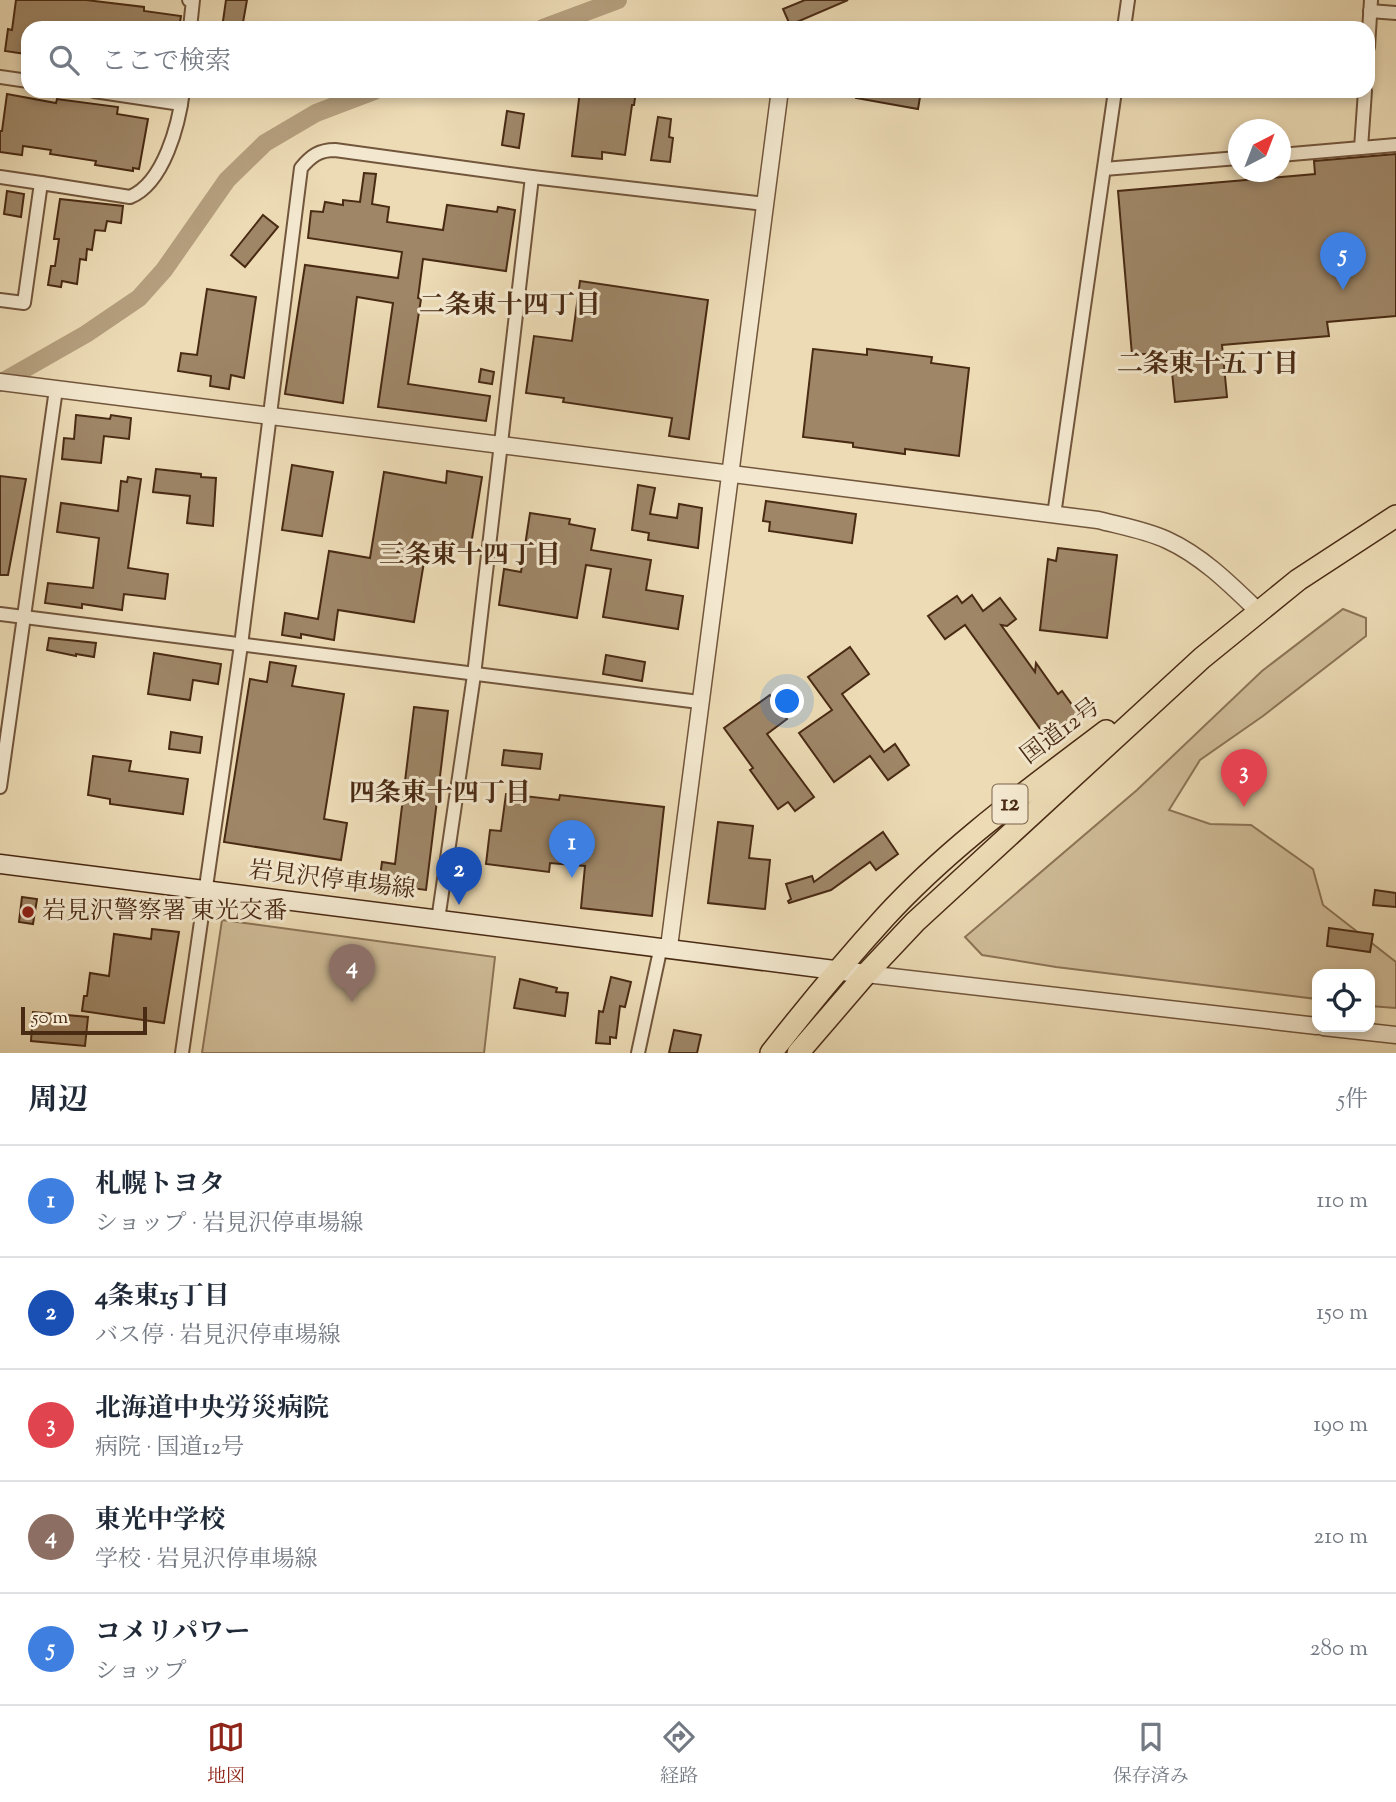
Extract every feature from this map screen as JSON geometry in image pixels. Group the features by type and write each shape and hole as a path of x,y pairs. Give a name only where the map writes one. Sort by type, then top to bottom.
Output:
{"highway":[{"name":"国道12号","path":"866,974 915,922 1202,658 1318,566 1396,516"},
{"name":"国道12号","path":"838,971 886,916 976,832 1202,658"},
{"name":"12","path":"771,1053 838,971"},
{"name":"12","path":"798,1053 866,974"}],"main road":[{"name":"岩見沢停車場線","path":"0,864 866,974"}],"street":[{"path":"190,21 192,0"},
{"path":"1125,21 1128,0"},
{"path":"1371,5 1396,13"},
{"path":"0,76 21,80"},
{"path":"0,177 130,197 140,193 154,177 175,134 182,98"},
{"path":"638,1053 665,947 779,98"},
{"path":"1054,515 1114,98"},
{"path":"1361,148 1365,98"},
{"path":"1291,154 1396,145"},
{"path":"182,1053 241,645 301,168 321,150 335,150 531,177 765,204"},
{"path":"1104,169 1228,159"},
{"path":"438,920 474,675 531,177"},
{"path":"0,300 24,303 41,183"},
{"path":"0,382 1098,520 1167,540 1197,556 1258,611"},
{"path":"0,787 56,389"},
{"path":"0,614 699,702"},
{"path":"866,974 1312,1025"},
{"path":"1369,1032 1396,1035"}],"shaded area":[{"path":"1343,609 1366,618 1366,636 1263,716 1200,760 1169,810 1210,824 1251,825 1313,869 1323,905 1396,962 1396,1008 1375,1006 1375,969 1312,969 1312,998 1056,967 982,955 965,937 1137,790 1262,671"},
{"path":"222,920 495,957 484,1053 202,1053"}],"building":[{"path":"16,0 86,0 144,7 144,11 181,16 180,21 21,21 21,53 5,51 8,29 12,30"},
{"path":"226,0 247,0 243,21 223,21"},
{"path":"805,0 848,0 799,21 788,21 783,9"},
{"path":"7,94 56,103 57,99 118,107 117,114 148,119 139,169 133,168 133,171 95,165 96,161 50,154 51,150 23,146 22,155 0,152"},
{"path":"579,98 635,98 625,155 602,152 602,159 572,156"},
{"path":"856,98 920,98 918,109"},
{"path":"507,111 524,114 519,148 502,145"},
{"path":"658,117 671,119 669,137 673,138 670,162 651,160"},
{"path":"1396,154 1396,316 1327,322 1329,336 1222,345 1227,397 1175,402 1170,352 1132,355 1118,191 1228,182 1291,182 1291,176 1315,174 1314,161"},
{"path":"364,173 376,174 372,204 389,207 387,222 443,230 447,205 497,212 498,207 515,210 506,271 423,259 418,298 421,299 408,384 490,396 486,421 378,407 393,303 357,297 343,403 285,394 305,265 398,278 402,252 308,238 311,211 323,212 325,202 343,205 343,200 360,202"},
{"path":"7,191 24,194 21,217 4,214"},
{"path":"60,199 123,206 121,223 107,221 105,231 95,230 92,250 87,249 86,260 80,259 77,284 62,281 61,287 48,285 51,266 55,266 59,239 54,239"},
{"path":"263,215 278,227 245,267 231,255"},
{"path":"580,281 708,300 689,439 669,436 672,418 563,402 564,398 526,393 534,336 572,341"},
{"path":"207,289 256,297 244,378 231,375 229,389 210,386 211,376 178,371 181,353 197,355"},
{"path":"813,349 867,355 867,349 932,357 931,363 969,368 959,456 905,449 905,454 853,447 853,443 803,437"},
{"path":"481,369 494,372 492,384 479,382"},
{"path":"76,415 110,419 111,415 131,418 129,439 104,436 101,463 62,459 64,438 74,439"},
{"path":"292,465 333,472 322,536 282,530"},
{"path":"156,469 216,478 213,526 187,523 190,496 153,492"},
{"path":"447,471 482,477 470,551 427,544 414,622 338,610 334,640 301,634 301,638 282,635 285,613 318,619 329,551 370,558 384,472 446,483"},
{"path":"0,476 26,479 8,575 0,575"},
{"path":"128,477 141,479 128,568 168,574 165,599 124,594 122,610 82,604 82,608 45,603 48,583 93,588 99,538 57,532 61,503 118,511 121,481 127,482"},
{"path":"638,485 655,488 650,514 677,518 679,504 702,508 698,548 648,540 649,533 632,530"},
{"path":"766,501 856,514 852,543 769,531 770,522 763,521"},
{"path":"530,513 570,519 569,524 595,529 591,550 651,560 646,590 683,596 678,629 603,617 611,569 586,565 577,618 499,605 504,569 521,572"},
{"path":"1058,548 1117,555 1107,638 1040,630 1048,559 1056,561"},
{"path":"972,595 983,611 1000,598 1016,619 1007,626 1001,625 1035,672 1036,663 1058,694 1062,691 1078,713 1046,737 965,625 945,639 928,616 957,596 962,603"},
{"path":"49,638 96,643 94,657 47,650"},
{"path":"850,647 869,674 842,694 884,752 895,744 909,765 888,780 870,756 834,782 799,733 832,710 808,677"},
{"path":"154,653 221,664 218,684 193,680 190,700 148,694"},
{"path":"606,655 645,662 642,681 603,674"},
{"path":"270,662 296,666 292,686 344,694 324,819 347,823 341,860 224,842 250,679 267,682"},
{"path":"770,695 787,719 767,734 814,797 795,811 788,802 778,809 724,728"},
{"path":"414,707 448,711 426,890 379,884 382,862 395,864"},
{"path":"171,732 202,737 200,753 169,749"},
{"path":"504,750 542,754 540,769 502,765"},
{"path":"93,756 131,761 129,771 188,779 183,814 110,804 110,799 88,795"},
{"path":"506,794 559,800 560,795 664,807 652,916 581,908 585,866 550,863 549,872 486,864 490,830 501,831"},
{"path":"718,822 753,826 749,858 770,860 765,909 708,903"},
{"path":"883,832 898,854 876,870 870,862 831,890 789,903 791,899 786,884 812,876 814,882"},
{"path":"1375,890 1396,893 1396,907 1373,905"},
{"path":"22,897 37,899 33,924 19,922"},
{"path":"1329,928 1373,934 1370,952 1327,946"},
{"path":"152,929 179,932 164,1023 82,1011 90,973 109,976 114,934 151,939"},
{"path":"611,977 631,982 625,1007 620,1006 616,1038 610,1037 610,1044 596,1043 599,1011 603,1012"},
{"path":"520,979 557,988 556,992 568,993 565,1016 514,1008"},
{"path":"33,1012 88,1017 85,1046 31,1041"},
{"path":"674,1030 701,1035 697,1053 669,1053"}],"waterway":[{"path":"562,21 618,0"},
{"path":"0,383 86,334 139,298 164,270 227,180 265,143 316,113 356,98"}],"place":[{"name":"コメリパワー","path":"1343,290"},
{"name":"北海道中央労災病院","path":"1244,807"},
{"name":"札幌トヨタ","path":"572,878"},
{"name":"4条東15丁目","path":"459,905"},
{"name":"岩見沢警察署 東光交番","path":"28,912"},
{"name":"東光中学校","path":"352,1002"}],"district":[{"name":"二条東十四丁目","path":"510,306"},
{"name":"二条東十五丁目","path":"1208,365"},
{"name":"三条東十四丁目","path":"470,556"},
{"name":"四条東十四丁目","path":"440,794"}]}
